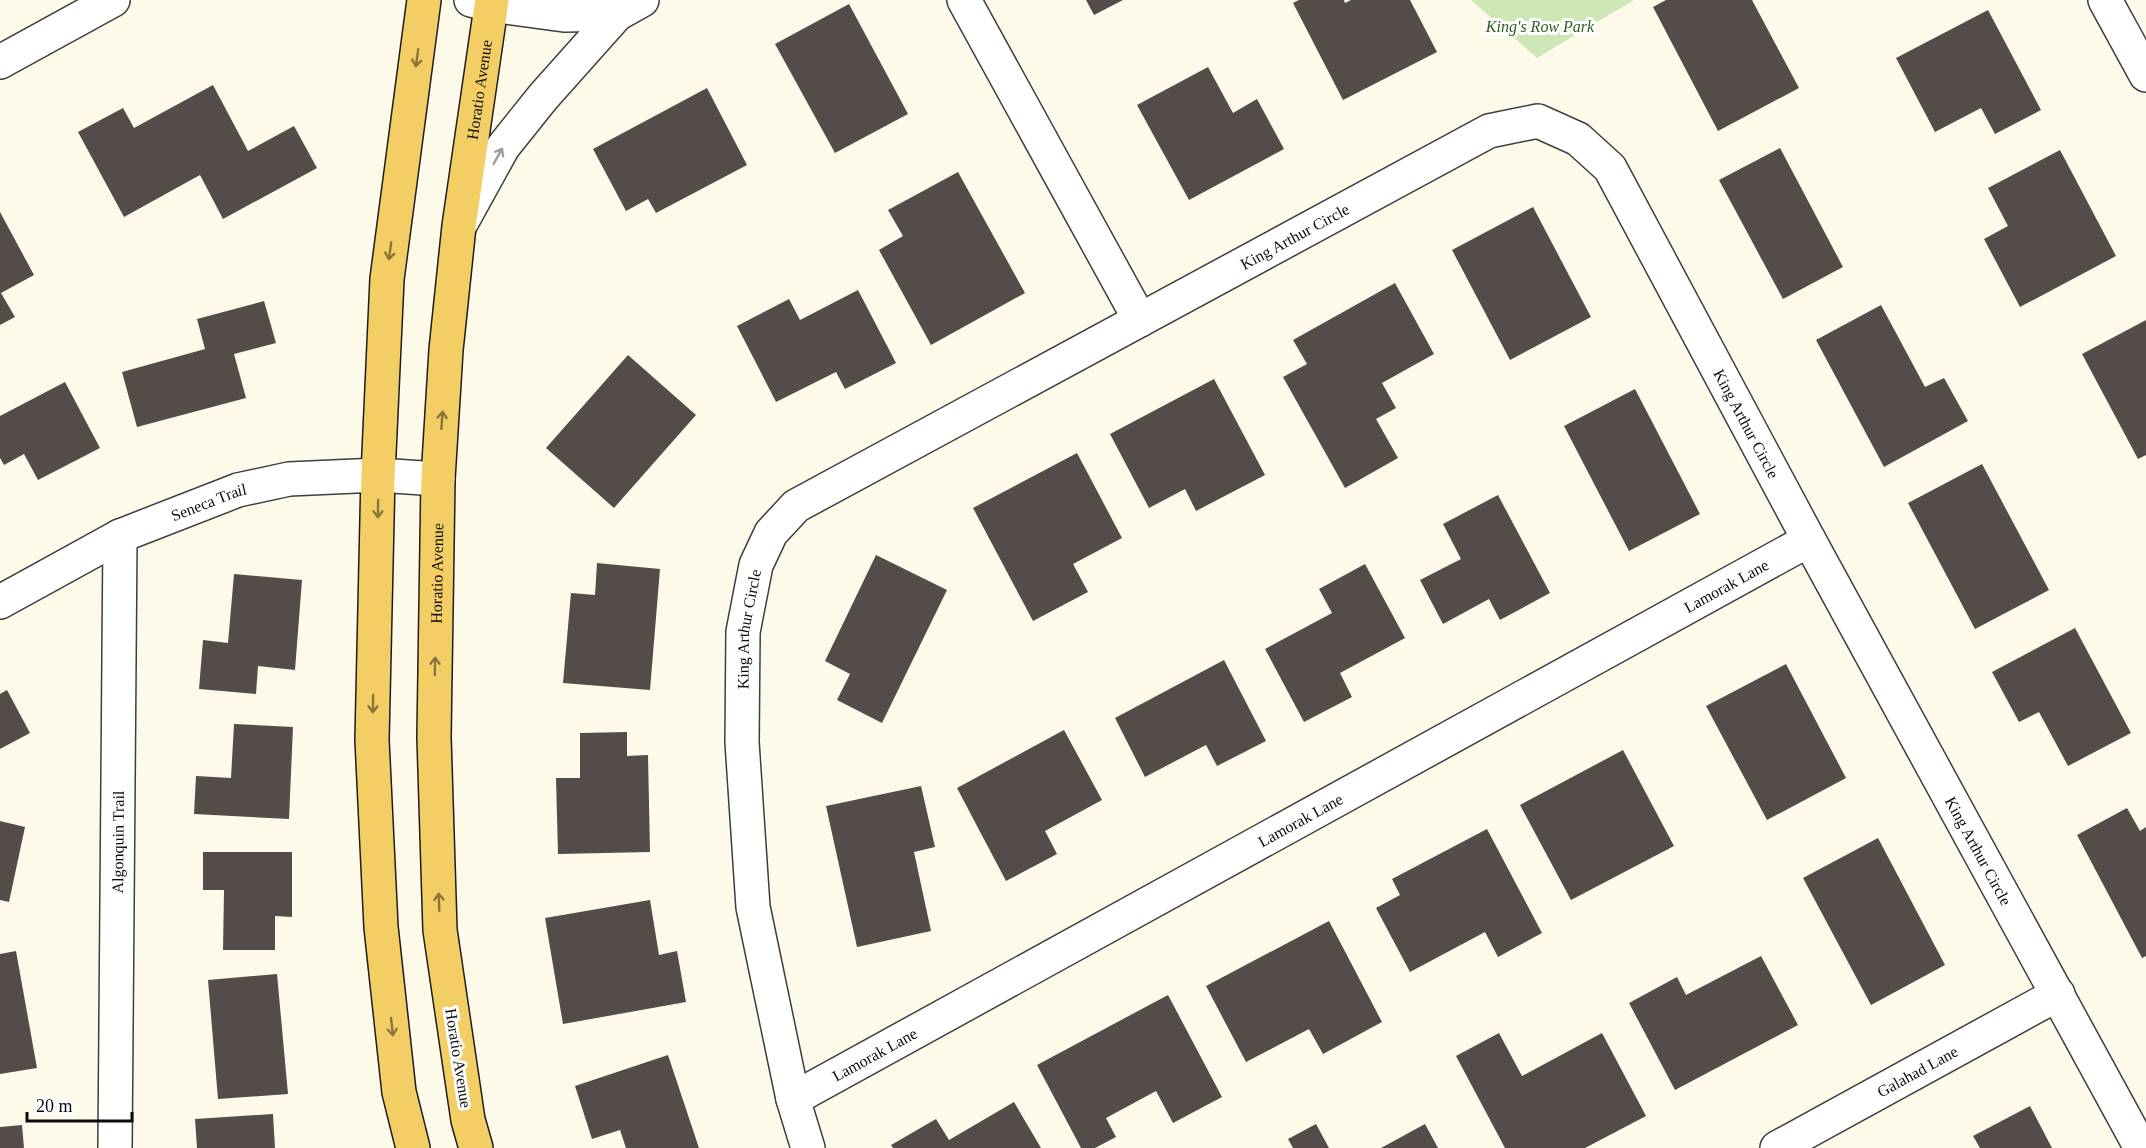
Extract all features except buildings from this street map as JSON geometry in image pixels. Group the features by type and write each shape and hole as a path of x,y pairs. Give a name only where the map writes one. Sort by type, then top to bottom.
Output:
{"main road":[{"path":"413,1148 399,1092 381,927 372,740 378,475 387,279 424,0"},
{"name":"Horatio Avenue","path":"476,1148 468,1120 440,930 434,737 438,479 446,350 485,2"}],"street":[{"path":"0,62 113,0"},
{"path":"964,0 1140,320"},
{"path":"2105,0 2146,75"},
{"path":"485,2 564,15 630,7"},
{"path":"459,226 503,147 543,97 630,7"},
{"name":"King Arthur Circle","path":"808,1148 793,1099 753,907 742,742 743,632 756,565 771,533 796,506 1489,131 1538,121 1578,139 1610,168 1809,540 2141,1148"},
{"name":"Seneca Trail","path":"0,602 120,536 238,490 289,478 378,475 438,479"},
{"name":"Algonquin Trail","path":"115,1148 120,536"},
{"name":"Lamorak Lane","path":"793,1099 1809,540"},
{"name":"Galahad Lane","path":"1777,1148 2058,994"}],"green space":[{"name":"King's Row Park","path":"1471,0 1634,0 1537,58"}]}
